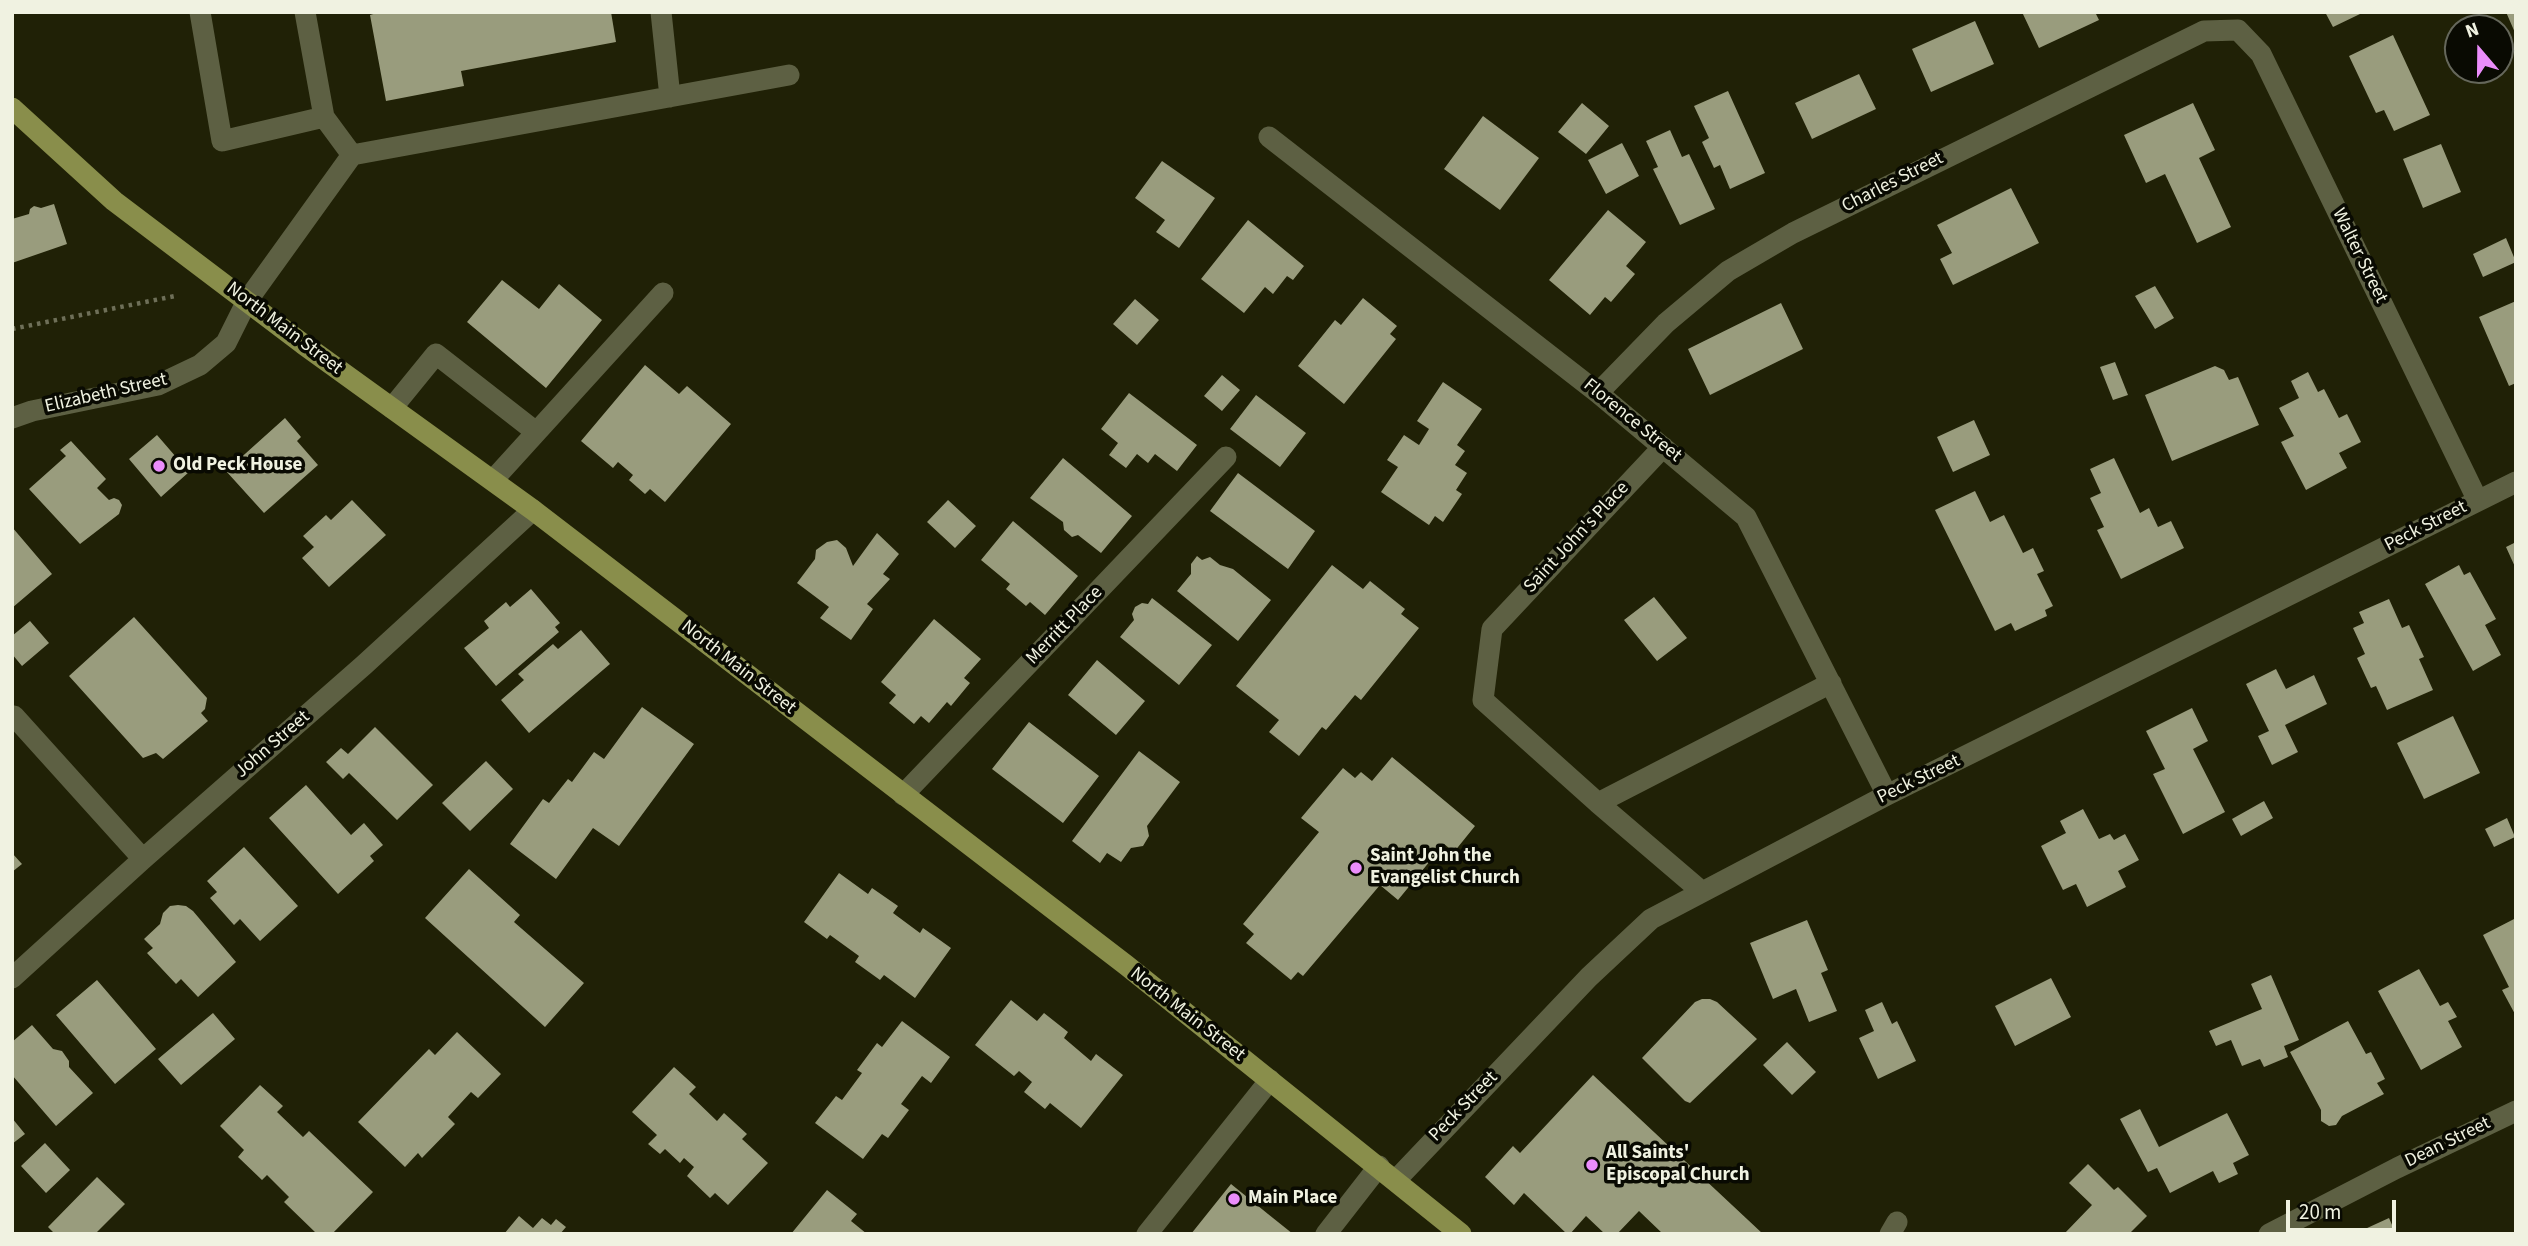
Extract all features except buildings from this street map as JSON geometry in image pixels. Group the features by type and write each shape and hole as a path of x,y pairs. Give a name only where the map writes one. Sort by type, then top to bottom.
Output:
{"main road":[{"name":"North Main Street","path":"12,108 114,201 247,302 533,510 1126,965 1387,1173 1440,1227 1461,1234"}],"street":[{"path":"200,12 222,141 324,117"},
{"path":"305,12 324,117 352,155 789,75"},
{"path":"661,12 670,97"},
{"name":"Charles Street","path":"1598,393 1666,323 1728,271 1793,233 2204,31 2224,30"},
{"name":"Walter Street","path":"2224,30 2238,30 2261,54 2478,501"},
{"name":"Florence Street","path":"1269,136 1598,393 1746,517 1887,795"},
{"name":"Elizabeth Street","path":"12,418 32,411 158,386 200,365 226,343 247,302 352,155"},
{"path":"493,480 663,293"},
{"path":"392,408 436,354 536,432"},
{"name":"Saint John's Place","path":"1598,803 1483,700 1492,629 1663,447"},
{"name":"Merritt Place","path":"903,795 1226,457"},
{"name":"Peck Street","path":"1326,1234 1651,919 1887,795 2516,482"},
{"name":"John Street","path":"12,978 364,665 533,510"},
{"path":"1701,891 1598,803 1831,683"},
{"path":"14,716 143,859"},
{"path":"1147,1234 1270,1080"},
{"name":"Dean Street","path":"2269,1234 2516,1111"}],"path":[{"path":"12,329 175,296"}],"place":[{"name":"Old Peck House","path":"159,466"},
{"name":"Saint John the Evangelist Church","path":"1356,868"},
{"name":"All Saints' Episcopal Church","path":"1592,1165"},
{"name":"Main Place","path":"1234,1199"}]}
